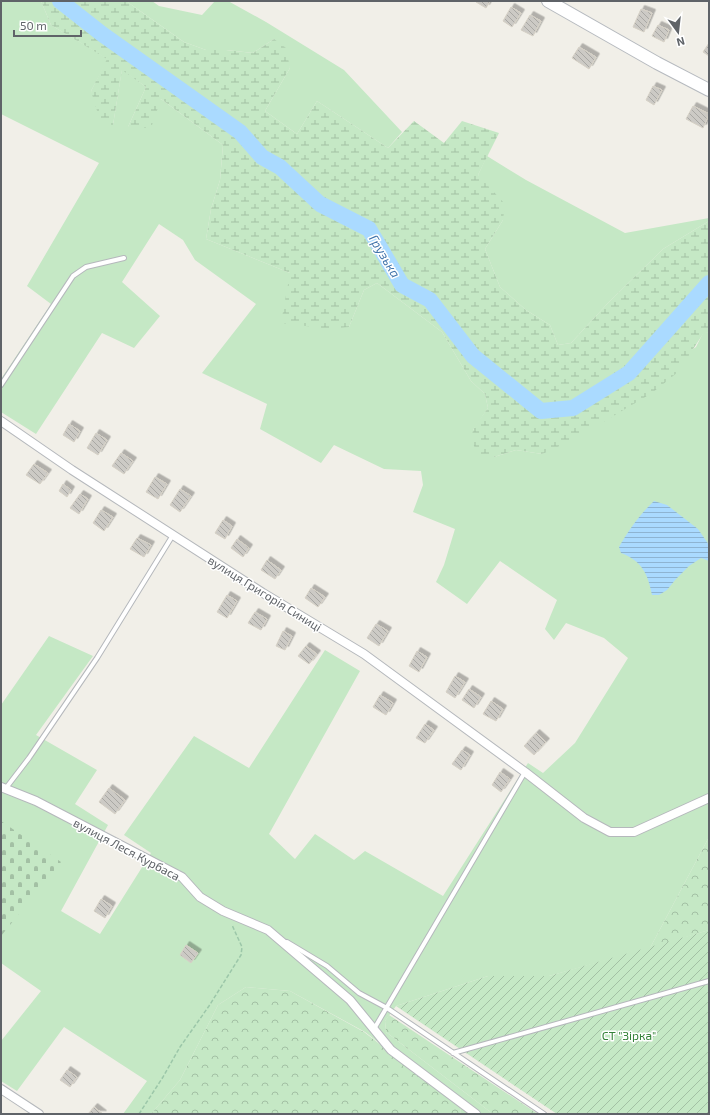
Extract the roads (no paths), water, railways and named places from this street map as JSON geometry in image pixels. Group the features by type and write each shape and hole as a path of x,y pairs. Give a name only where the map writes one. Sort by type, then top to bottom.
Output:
{"street":[{"path":"548,1 657,63 709,90"},
{"name":"вулиця Григорія Синиці","path":"1,420 72,470 174,534 263,593 364,654 525,772 584,818 610,832 634,832 709,798"},
{"name":"вулиця Леся Курбаса","path":"3,788 36,801 182,877 200,897 223,911 268,930 350,1000 391,1050 476,1114"},
{"path":"1,1089 39,1114"}],"lane":[{"path":"1,385 73,276 86,267 124,258"},
{"path":"3,788 29,758 97,658 174,534"},
{"path":"374,1029 525,772"},
{"path":"268,930 327,966 359,993 387,1008 544,1114"},
{"path":"453,1053 709,981"}],"water":[{"path":"654,501 667,505 698,529 709,545 709,561 701,558 689,566 667,590 659,595 652,595 643,569 634,560 621,553 619,547 644,511"}],"waterway":[{"name":"Грузька","path":"60,1 102,34 240,132 262,157 280,167 320,204 369,229 402,285 430,300 473,356 541,411 573,408 629,373 709,283"}],"park label":[{"name":"СТ \"Зірка\"","path":"629,1035"}]}
